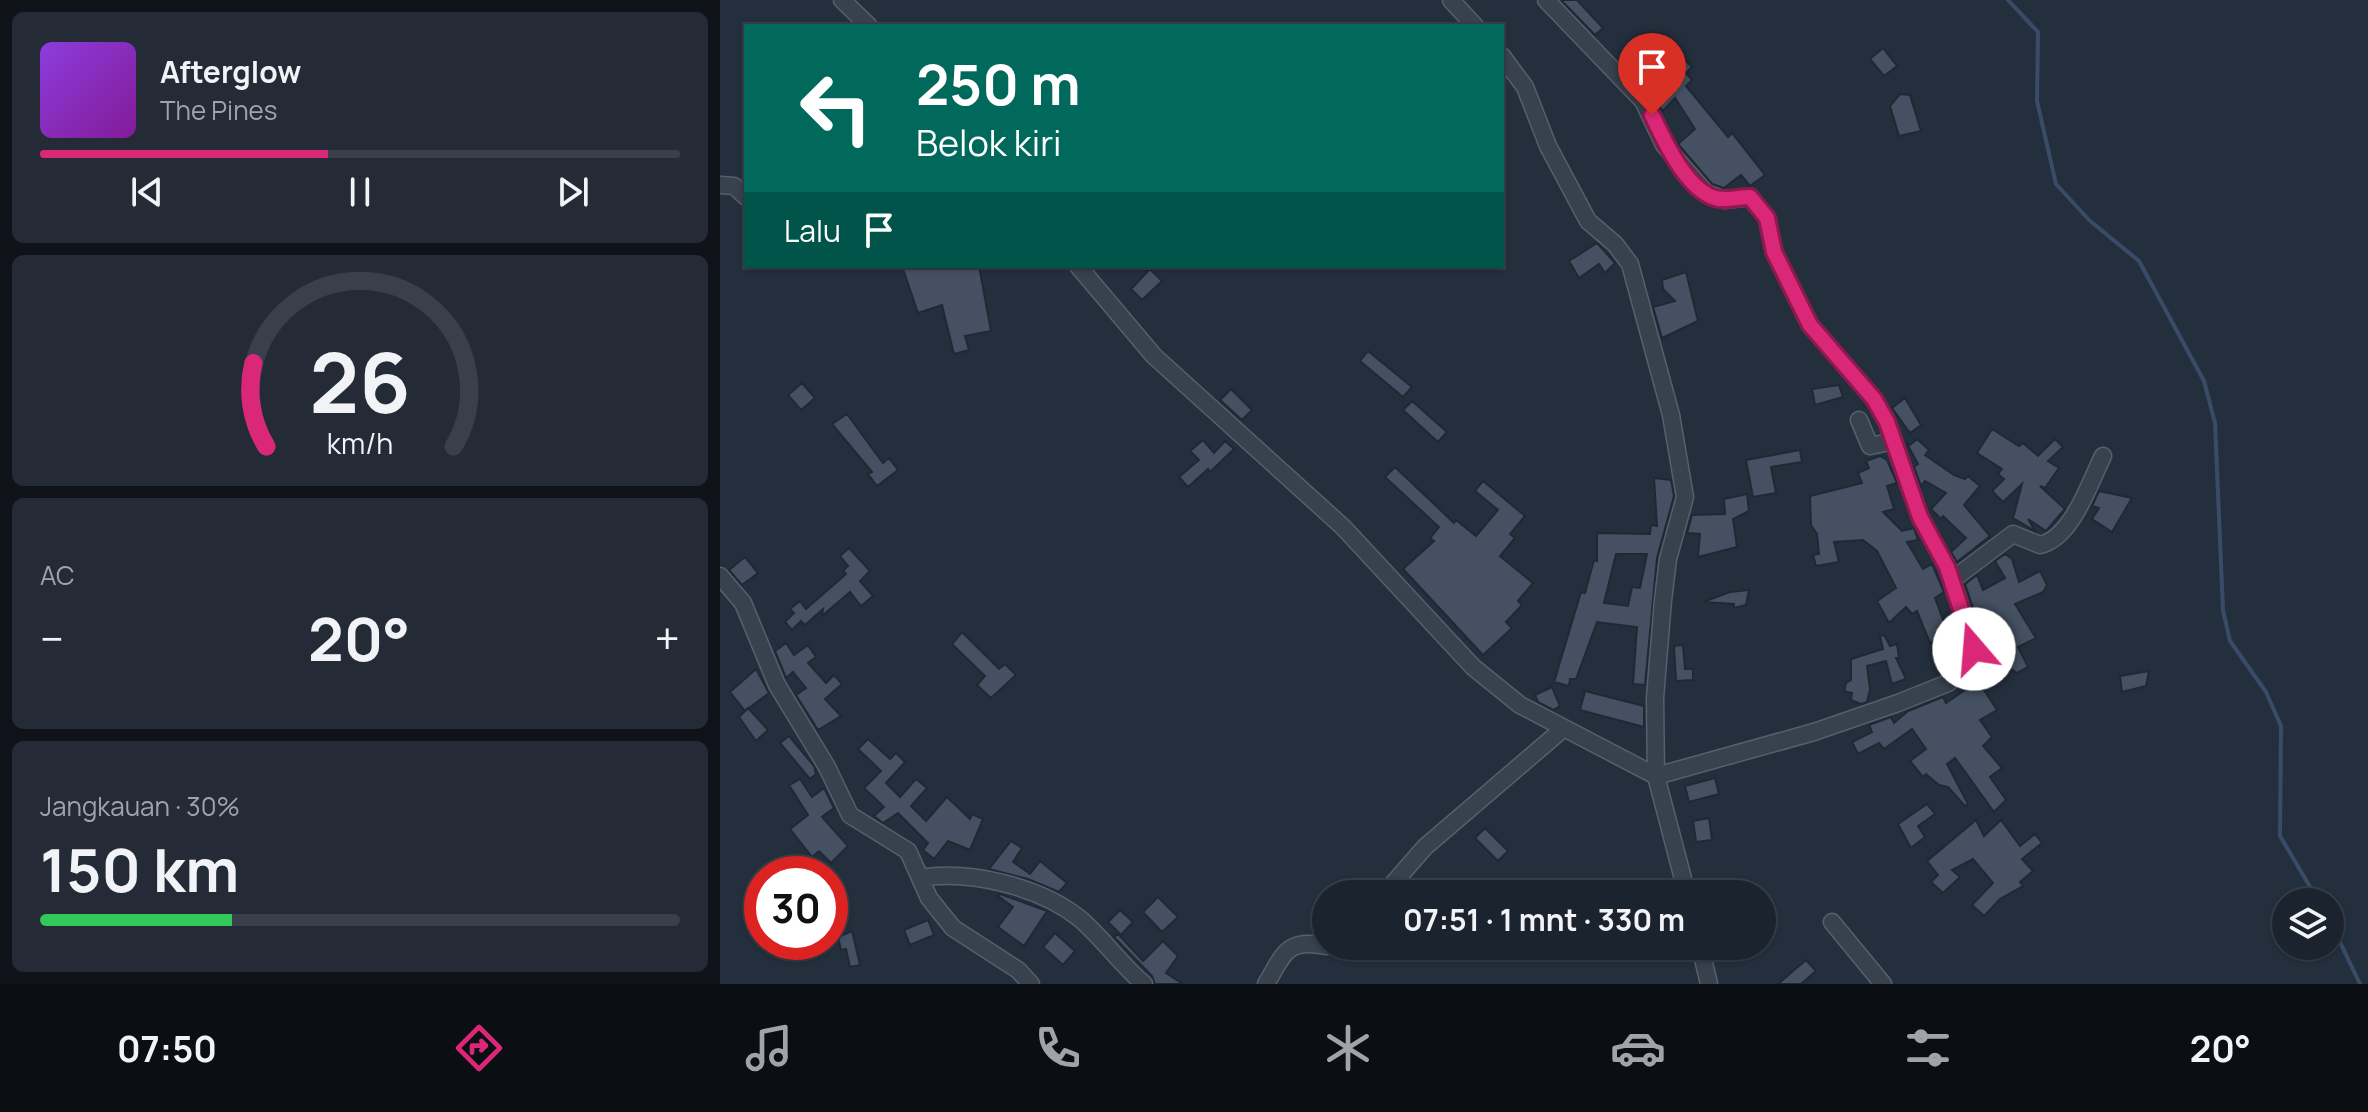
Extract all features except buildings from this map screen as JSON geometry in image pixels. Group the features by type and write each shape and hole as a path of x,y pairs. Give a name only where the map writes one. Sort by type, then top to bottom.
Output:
{"street":[{"path":"844,0 867,24"},
{"path":"1451,0 1473,24"},
{"path":"1080,268 1154,356 1343,527 1473,667 1520,705 1656,776 1814,732 1898,703 1956,677 1967,666 1974,649 1952,580 1920,517 1894,441 1874,399 1810,325 1774,252 1767,218 1759,204 1750,197 1725,200 1706,193 1664,145 1643,101 1546,0"},
{"path":"1504,59 1525,87 1548,146 1588,221 1615,244 1630,264 1671,415 1685,497 1668,559 1663,600 1655,698 1656,776 1683,880"},
{"path":"720,185 734,186 744,195"},
{"path":"1859,420 1870,446 1894,441"},
{"path":"1952,580 2013,534 2040,545 2054,539 2072,517 2103,456"},
{"path":"720,576 742,600 777,685 827,767 850,815 908,851 929,898 953,928 1018,970 1031,984"},
{"path":"1396,880 1425,847 1564,728"},
{"path":"920,878 975,875 1053,902 1081,919 1144,984"},
{"path":"1832,922 1883,984"},
{"path":"1266,984 1288,948 1312,945"},
{"path":"1702,960 1706,982"}],"waterway":[{"path":"2008,0 2038,32 2037,101 2056,184 2089,220 2139,261 2204,381 2215,423 2223,610 2230,641 2266,692 2281,726 2280,836 2311,888"},
{"path":"2344,950 2360,984"}],"route":[{"path":"1652,115 1664,145 1706,193 1725,200 1750,197 1762,209 1774,252 1810,325 1874,399 1887,422 1923,525 1947,567 1974,649"}]}
